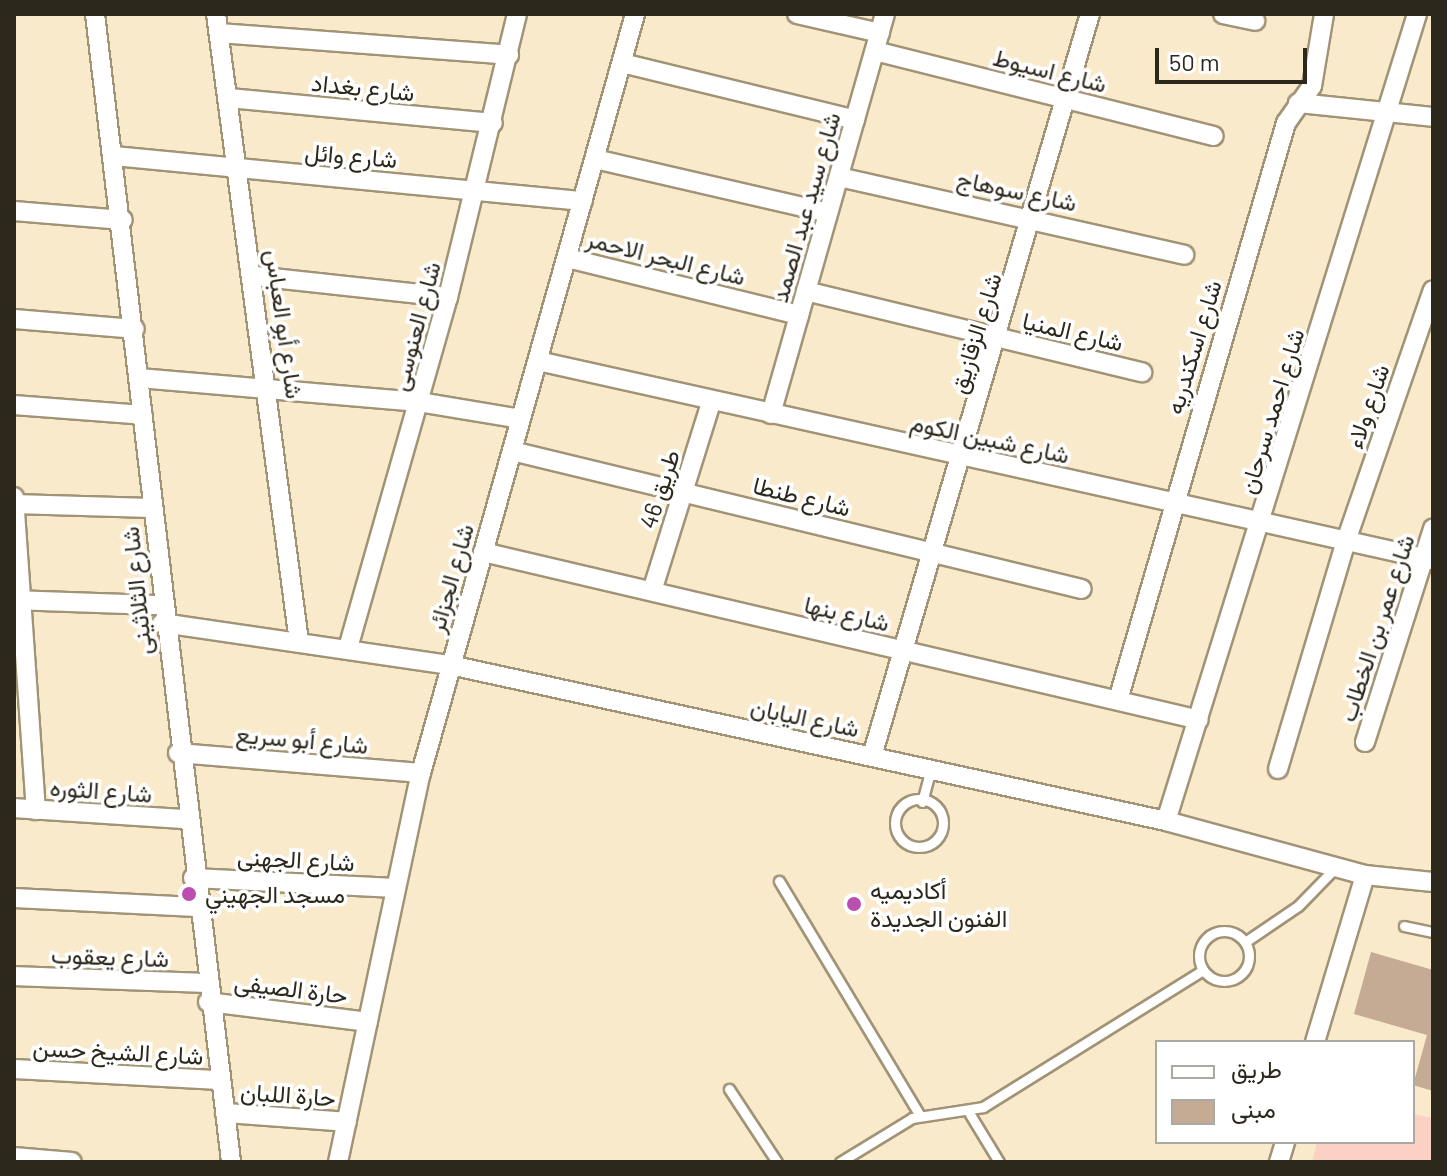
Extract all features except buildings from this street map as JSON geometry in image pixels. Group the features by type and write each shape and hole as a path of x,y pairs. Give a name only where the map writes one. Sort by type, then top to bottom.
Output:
{"street":[{"name":"شارع الثلاثينى","path":"94,14 123,220 161,614 205,983 231,1162"},
{"name":"شارع أبو العباس","path":"216,14 270,386 299,642"},
{"name":"شارع العنوسى","path":"348,648 448,297 493,123 517,14"},
{"name":"شارع الجزائر","path":"338,1162 421,773 635,14"},
{"name":"شارع اسيوط","path":"797,14 877,42 1067,99 1214,136"},
{"name":"شارع سيد عبد الصمد","path":"771,414 885,14"},
{"name":"شارع الزقازيق","path":"872,756 1035,216 1090,14"},
{"path":"1223,14 1255,21"},
{"name":"شارع اسكندريه","path":"1118,700 1173,500 1286,123 1312,86 1324,14"},
{"name":"شارع احمد سرحان","path":"1166,821 1264,518 1417,14"},
{"path":"219,33 509,55"},
{"path":"622,63 855,120"},
{"name":"شارع بغداد","path":"229,98 493,123"},
{"path":"1298,103 1433,117"},
{"name":"شارع وائل","path":"114,156 583,201"},
{"path":"595,159 828,213"},
{"name":"شارع سوهاج","path":"839,177 1035,216 1184,255"},
{"path":"14,211 123,220"},
{"name":"شارع البحر الاحمر","path":"567,258 799,315"},
{"path":"254,276 448,297"},
{"name":"شارع ولاء","path":"1278,769 1347,538 1433,290"},
{"name":"شارع المنيا","path":"806,291 1142,372"},
{"path":"14,319 135,329"},
{"name":"شارع شبين الكوم","path":"538,361 962,457 1264,518 1428,558"},
{"path":"139,378 270,386 419,402 521,419"},
{"name":"طريق 46","path":"652,591 712,400"},
{"path":"14,405 143,415"},
{"name":"شارع طنطا","path":"512,451 1082,589"},
{"path":"14,497 17,601 36,810"},
{"path":"14,504 151,508"},
{"name":"شارع عمر بن الخطاب","path":"1365,742 1428,558 1433,529"},
{"name":"شارع بنها","path":"483,552 1199,720"},
{"name":"شارع اليابان","path":"17,601 161,614 299,642 450,665 1166,821 1365,875 1433,882"},
{"name":"شارع أبو سريع","path":"178,753 421,773"},
{"name":"شارع الثوره","path":"14,808 186,819"},
{"path":"1316,1040 1365,875"},
{"name":"شارع الجهنى","path":"193,878 396,888"},
{"path":"14,898 196,907"},
{"name":"شارع يعقوب","path":"14,976 205,983"},
{"name":"حارة الصيفى","path":"208,1002 368,1022"},
{"name":"شارع الشيخ حسن","path":"14,1069 220,1080"},
{"name":"حارة اللبان","path":"225,1113 347,1122"},
{"path":"14,1157 72,1162"}],"lane":[{"path":"922,802 931,769"},
{"path":"901,801 922,802 943,810 933,846 894,834 901,801"},
{"path":"1245,942 1298,906 1337,866"},
{"path":"779,881 920,1116"},
{"path":"1404,926 1433,932"},
{"path":"1231,932 1245,942 1249,959 1242,975 1226,982 1203,970 1202,945 1214,933 1231,932"},
{"path":"840,1162 920,1116 968,1111 1203,970"},
{"path":"729,1089 777,1162"},
{"path":"968,1111 999,1162"}],"shaded area":[{"path":"1415,1114 1433,1118 1433,1162 1312,1162 1316,1144 1415,1144"}],"place":[{"name":"مسجد الجهيني","path":"189,894"},
{"name":"أكاديميه الفنون الجديدة","path":"854,904"}]}
